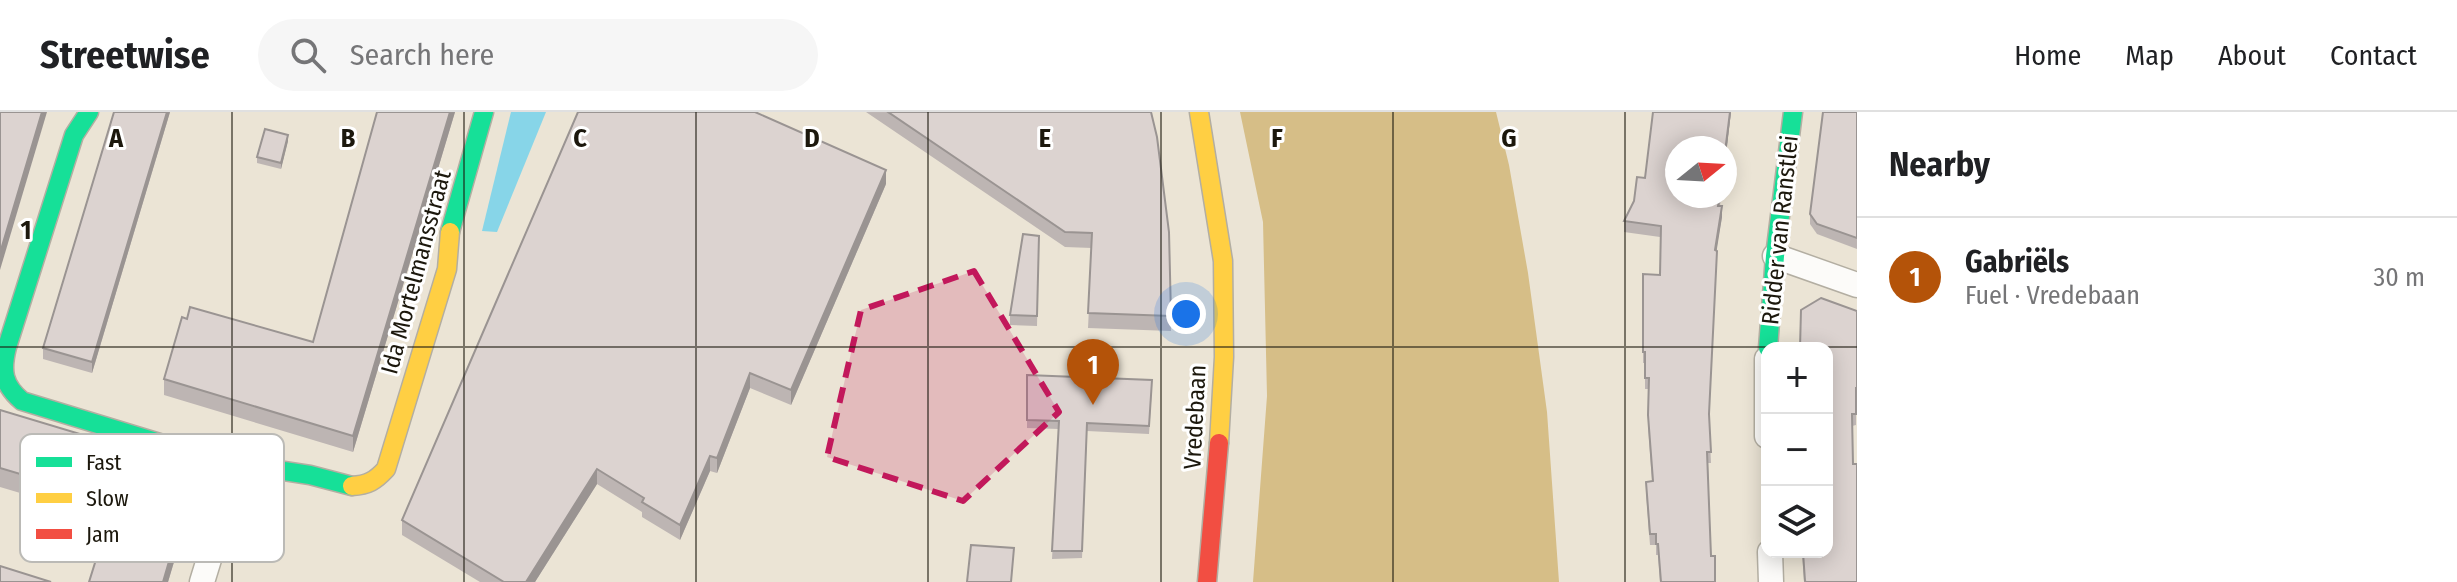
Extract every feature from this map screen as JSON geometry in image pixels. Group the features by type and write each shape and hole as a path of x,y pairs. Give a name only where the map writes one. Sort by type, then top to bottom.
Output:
{"street":[{"name":"Ida Mortelmansstraat","path":"89,112 74,135 7,347 2,380 4,390 22,401 133,434"},
{"name":"Ida Mortelmansstraat","path":"284,471 310,475 346,486 365,485 376,480 386,469 447,269 449,236 484,112"},
{"name":"Vredebaan","path":"1199,112 1214,196 1224,281 1222,383 1207,582"},
{"name":"Ridder van Ranstlei","path":"1768,342 1775,256 1793,112"},
{"path":"1775,256 1857,285"},
{"path":"1770,558 1771,582"},
{"path":"202,582 208,562"}],"highlighted area":[{"path":"974,271 1059,412 963,501 827,457 861,310"}],"shaded area":[{"path":"1240,112 1496,112 1509,165 1528,273 1547,412 1559,582 1253,582 1267,396 1263,222"}],"water":[{"path":"511,112 546,112 497,232 482,231"}],"building":[{"path":"0,112 42,112 0,253"},
{"path":"114,112 167,112 92,362 43,348"},
{"path":"377,112 450,112 353,436 164,379 182,317 187,319 190,307 313,342"},
{"path":"578,112 755,112 886,170 791,390 750,373 717,458 710,456 680,525 597,469 526,582 504,582 402,520"},
{"path":"888,112 1151,112 1169,232 1171,316 1088,313 1092,233 1065,232"},
{"path":"1653,112 1730,112 1727,136 1665,136 1665,208 1722,208 1715,250 1709,414 1711,452 1707,452 1715,582 1661,582 1656,534 1650,534 1646,482 1653,481 1648,415 1649,378 1645,378 1643,352 1643,274 1660,275 1661,226 1624,221 1634,201 1637,177 1645,178"},
{"path":"1823,112 1857,112 1857,238 1817,224 1810,214"},
{"path":"265,129 288,135 281,163 257,157"},
{"path":"1023,234 1039,236 1037,316 1010,315"},
{"path":"1821,298 1857,311 1856,414 1852,414 1853,464 1857,464 1857,582 1805,581 1803,558 1833,558 1833,342 1800,342 1801,310"},
{"path":"1027,375 1152,380 1149,426 1087,423 1082,551 1052,551 1059,421 1027,420"},
{"path":"0,410 80,434 20,434 20,474 0,468"},
{"path":"971,545 1014,548 1011,582 967,582"},
{"path":"95,562 169,562 163,582 89,582"},
{"path":"0,566 51,582 0,582"}],"traffic: fast":[{"path":"89,112 74,135 7,347 4,370 7,383 22,401 130,434"},
{"path":"450,232 484,112"},
{"path":"1768,342 1775,256 1793,112"},
{"path":"284,471 352,486"}],"traffic: slow":[{"path":"1199,112 1223,261 1224,357 1219,443"},
{"path":"352,486 371,482 386,469 447,269 450,232"}],"traffic: jam":[{"path":"1207,582 1219,443"}],"place":[{"name":"Gabriëls","path":"1093,405"}]}
